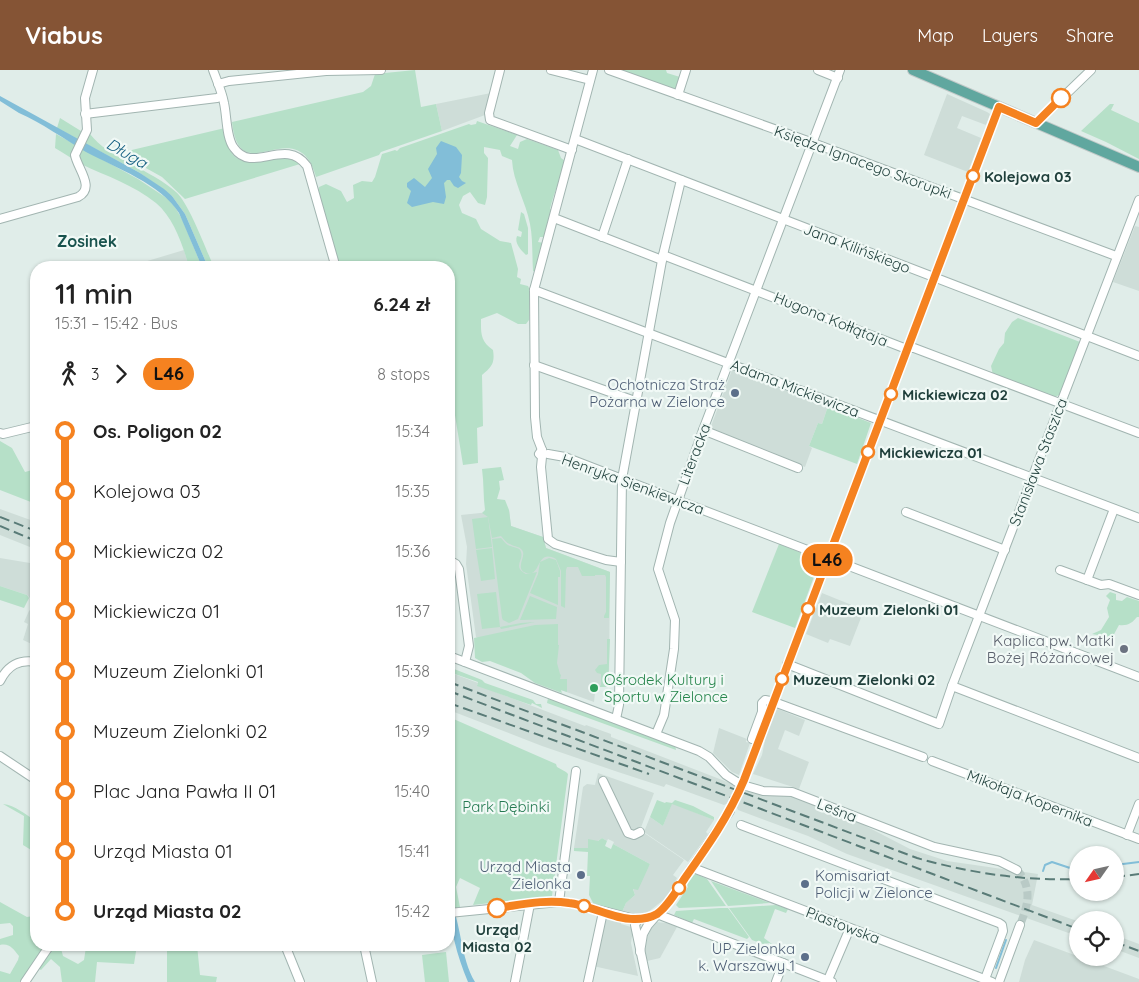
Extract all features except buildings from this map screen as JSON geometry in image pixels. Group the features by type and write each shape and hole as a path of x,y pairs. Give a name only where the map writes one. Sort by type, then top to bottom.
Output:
{"main road":[{"path":"913,70 1139,167"}],"street":[{"path":"0,219 82,194 86,185 75,155 88,124 85,114 85,98 93,70"},
{"path":"212,70 222,96 230,142 237,153 252,159 288,154 299,158 307,166 334,261"},
{"path":"218,84 228,81 326,71 381,70"},
{"path":"500,70 489,112 490,120 572,150"},
{"path":"551,70 590,80"},
{"path":"593,70 534,290 536,432 538,442 544,454 541,467 548,538 555,544 606,560 621,562"},
{"name":"Księdza Ignacego Skorupki","path":"609,70 1116,256"},
{"path":"678,95 686,70"},
{"path":"818,70 839,74"},
{"path":"1036,123 1091,70"},
{"name":"Literacka","path":"656,734 664,715 674,649 675,620 658,569 677,500 839,74"},
{"path":"85,114 222,96"},
{"path":"455,658 699,751 709,757 726,775 742,783 999,107"},
{"name":"Jana Kilińskiego","path":"574,139 1139,356"},
{"path":"602,238 628,159"},
{"path":"616,719 619,705 622,479 663,257 680,180"},
{"name":"Stanisława Staszica","path":"788,664 939,724 1116,256 1139,200"},
{"name":"Hugona Kołłątaja","path":"554,218 589,230 602,238 757,290 901,346 914,348 1139,433"},
{"path":"1131,220 1139,223"},
{"name":"Adama Mickiewicza","path":"534,290 1139,518"},
{"path":"534,365 636,401"},
{"path":"0,433 9,434 30,428"},
{"path":"703,430 798,468"},
{"name":"Henryka Sienkiewicza","path":"544,454 567,458 1139,677"},
{"path":"1087,580 1114,508"},
{"path":"906,512 1005,550"},
{"path":"455,563 458,569 469,646 465,662"},
{"path":"1060,570 1100,585 1109,584 1139,596"},
{"path":"0,681 6,670 16,663 30,661"},
{"path":"952,686 1139,758"},
{"path":"752,739 762,712 762,704 765,700 923,757"},
{"path":"0,756 30,776"},
{"name":"Mikołaja Kopernika","path":"932,761 1127,835"},
{"path":"559,902 576,771"},
{"path":"603,781 628,833 634,835 640,832"},
{"name":"Leśna","path":"742,783 763,791 792,792 934,847 999,861 1017,870"},
{"path":"1139,804 1127,835 1139,839"},
{"path":"641,924 668,903 730,811"},
{"path":"740,825 999,923 1003,931 989,980"},
{"name":"Piastowska","path":"692,868 989,980"},
{"path":"455,912 559,902 576,904 641,924"},
{"path":"514,982 530,904"},
{"path":"588,982 603,912"},
{"path":"656,914 829,981 850,928"},
{"path":"641,924 640,952 647,982"},
{"path":"998,982 1020,925"},
{"path":"25,982 46,951"},
{"path":"287,951 300,982"},
{"path":"365,951 372,982"},
{"path":"776,982 783,963"}],"shaded area":[{"path":"491,93 485,115 442,131 436,104"},
{"path":"947,94 990,114 986,125 962,116 957,128 981,138 968,172 924,155"},
{"path":"1135,226 1139,227 1139,291 1113,282"},
{"path":"184,250 187,261 147,261"},
{"path":"732,370 828,406 822,424 818,423 809,446 812,448 805,467 710,429"},
{"path":"0,509 30,520 30,547 0,535"},
{"path":"509,510 511,526 543,537 546,548 610,572 609,679 608,687 599,687 598,693 595,693 594,702 561,690 476,637 466,564 467,547 461,515"},
{"path":"0,558 30,563 30,598 27,595 0,586"},
{"path":"822,593 864,610 850,646 830,639 828,643 806,634"},
{"path":"29,611 30,643 23,640 28,624 24,622"},
{"path":"455,674 478,683 477,685 611,734 611,737 730,783 745,791 761,795 783,793 854,820 910,849 947,861 1038,874 1032,905 1069,918 1069,933 847,854 808,836 726,804 724,805 666,784 664,787 542,746 455,712"},
{"path":"778,709 805,720 799,736 785,730 778,749 809,762 799,789 753,774 762,755 766,735 775,711"},
{"path":"719,728 747,739 746,742 750,743 739,775 732,772 713,753"},
{"path":"598,773 654,793 640,830 684,860 673,875 677,878 667,897 647,913 635,915 622,912 626,903 635,895 633,888 637,889 650,864 613,844 614,842 608,839 607,841 602,838 588,848 574,848 583,787 587,784 595,785"},
{"path":"672,803 714,820 706,832 708,834 688,862 644,832 650,817 663,826"},
{"path":"605,917 621,922 621,924 633,929 631,943 638,976 593,966"},
{"path":"656,922 667,923 677,927 660,958 647,961 645,949 647,938"},
{"path":"1124,938 1139,944 1139,958 1124,952"},
{"path":"1034,940 1069,953 1069,966 1104,966 1139,979 1139,982 1019,982 1025,960"}],"green space":[{"path":"415,70 421,107 436,104 442,131 316,177 308,159 298,151 287,148 253,153 243,150 236,141 232,122 363,92 371,86 375,74"},
{"path":"616,70 666,70 667,73 680,77 675,91"},
{"path":"1110,104 1114,104 1111,110 1139,123 1139,159 1081,131"},
{"path":"60,118 89,136 90,134 108,150 155,177 176,192 192,216 211,261 205,261 185,214 172,196 140,173 57,128"},
{"path":"477,121 517,135 510,146 518,149 520,142 527,139 558,150 561,158 565,161 550,209 552,210 545,237 540,237 538,242 544,243 536,272 533,271 530,224 512,160 502,156 500,150 484,147 484,153 488,158 485,205 478,203 470,192 463,196 459,205 462,213 476,219 481,229 500,241 511,243 518,269 517,277 521,279 520,284 528,286 530,290 529,320 526,324 518,324 497,313 481,319 483,340 493,350 494,358 490,367 482,375 483,426 477,428 478,463 463,465 455,415 455,261 338,261 318,191 319,187 326,184 341,191 347,202 354,198 353,185 362,181 372,182 382,154 397,151 400,148 469,124 476,124"},
{"path":"225,128 228,146 235,156 243,161 277,158 289,159 300,164 185,199 162,177 119,153"},
{"path":"56,134 138,179 168,199 182,219 200,261 187,261 173,224 156,203 129,186 81,164 55,148"},
{"path":"521,212 524,214 528,228 528,254 526,255 516,241 517,236 521,237 522,232 518,230"},
{"path":"1018,318 1080,342 1061,394 1055,397 993,375 991,366 1004,343 1005,333 1012,322"},
{"path":"828,406 871,423 857,464 809,446 818,423 822,424"},
{"path":"0,441 12,448 25,472 30,471 30,502 0,490"},
{"path":"501,467 504,480 499,481 500,489 497,499 505,500 509,510 511,526 543,537 546,548 610,572 609,618 604,618 606,612 605,575 582,576 578,567 567,567 565,608 561,606 561,571 556,559 545,557 534,571 526,573 521,569 523,552 521,549 507,543 501,536 492,538 488,517 482,513 485,510 482,469"},
{"path":"488,517 492,547 476,549 472,519"},
{"path":"501,538 508,545 520,550 522,555 519,566 522,571 526,574 537,572 518,619 509,623 502,618 492,539"},
{"path":"779,544 817,559 819,563 795,628 752,612"},
{"path":"492,548 495,579 481,581 476,550"},
{"path":"549,558 556,560 560,571 560,577 558,577 558,605 530,593 538,574 540,562"},
{"path":"0,586 27,595 29,598 24,608 0,600"},
{"path":"496,592 500,627 482,629 477,594"},
{"path":"1110,592 1116,594 1116,600 1122,601 1127,597 1139,601 1139,617 1130,624 1119,625 1113,636 1092,634 1101,630 1109,617 1107,608 1110,600 1106,596"},
{"path":"530,596 557,607 556,619 520,620"},
{"path":"535,622 501,629 500,627 521,623"},
{"path":"558,624 559,645 557,663 561,675 560,679 567,679 567,692 561,690 562,693 535,683 521,673 490,661 482,662 475,658 474,638 535,625"},
{"path":"607,639 610,639 608,687 599,687 601,685 601,674 595,670 599,665 607,664"},
{"path":"455,669 485,683 533,700 536,704 541,704 542,708 532,703 531,705 477,686 478,682 455,674"},
{"path":"548,698 675,745 676,750 547,703"},
{"name":"Park Dębinki","path":"455,720 556,764 557,767 568,774 552,896 473,905 480,888 460,878 456,887 460,907 455,908"},
{"path":"657,800 672,803 675,800 693,806 714,817 714,820 672,804 663,826 650,817"},
{"path":"3,804 16,808 30,817 30,849 23,845 24,816"},
{"path":"602,838 607,841 605,846 611,849 613,844 650,864 638,890 633,889 635,895 626,903 622,912 593,903 589,895 590,876 587,876 588,852 574,851 574,848 588,848 588,839 598,841"},
{"path":"696,874 707,879 726,906 679,908 676,905 688,887 687,884 693,875"},
{"path":"711,881 770,903 728,906"},
{"path":"0,902 27,917 30,916 30,951 62,951 63,956 78,964 84,960 85,951 136,951 134,964 97,962 95,982 62,982 60,967 51,959 41,970 34,966 22,982 0,982 0,971 10,974 19,956 9,946 0,945 0,939 13,935 13,926 10,923 0,924"},
{"path":"776,905 788,909 786,913 775,909 764,938 772,944 773,949 770,953 767,951 771,948 770,943 763,944 752,940 729,908"},
{"path":"728,908 749,937 747,939 694,919 692,923 674,915 676,911"},
{"path":"167,951 198,951 200,975 217,977 216,982 167,982"},
{"path":"446,952 449,982 425,982 422,955"}],"water":[{"path":"0,96 140,173 164,189 172,196 185,214 205,261 199,261 179,213 161,193 150,185 86,152 0,101"},
{"path":"441,141 456,147 462,155 459,177 466,183 458,188 450,180 447,180 444,183 446,197 444,204 433,202 412,207 407,203 411,191 407,187 407,183 414,178 425,187 432,178 428,169 437,154 436,148"},
{"path":"455,915 466,962 475,982 468,982 455,944"}],"waterway":[{"path":"1043,871 1045,865 1052,862 1069,868"},
{"path":"1124,864 1139,862"},
{"path":"996,968 1006,940"}],"tunnel":[{"path":"730,811 744,780"},
{"path":"1017,870 1025,883 1028,897 1020,925"}],"railway":[{"path":"0,517 30,529"},
{"path":"0,526 30,538"},
{"path":"455,684 917,858 997,875 1037,879 1069,879"},
{"path":"455,693 1069,926"},
{"path":"455,705 649,774"},
{"path":"1124,876 1139,874"},
{"path":"1124,945 1139,951"}],"bus line":[{"name":"L46","path":"497,908 544,902 568,902 620,917 645,919 663,909 677,890 724,822 744,780 999,107 1036,123 1061,98"}],"place":[{"name":"Kolejowa 03","path":"973,176"},
{"name":"Ochotnicza Straż Pożarna w Zielonce","path":"735,393"},
{"name":"Mickiewicza 02","path":"891,394"},
{"name":"Mickiewicza 01","path":"868,452"},
{"name":"Muzeum Zielonki 01","path":"808,609"},
{"name":"Kaplica pw. Matki Bożej Różańcowej","path":"1124,649"},
{"name":"Muzeum Zielonki 02","path":"782,679"},
{"name":"Ośrodek Kultury i Sportu w Zielonce","path":"594,688"},
{"name":"Urząd Miasta Zielonka","path":"581,875"},
{"name":"Komisariat Policji w Zielonce","path":"805,884"},
{"name":"Urząd Miasta 02","path":"497,908"},
{"name":"UP Zielonka k. Warszawy 1","path":"805,957"}],"district":[{"name":"Zosinek","path":"87,241"}],"water label":[{"name":"Długa","path":"127,153"}]}
